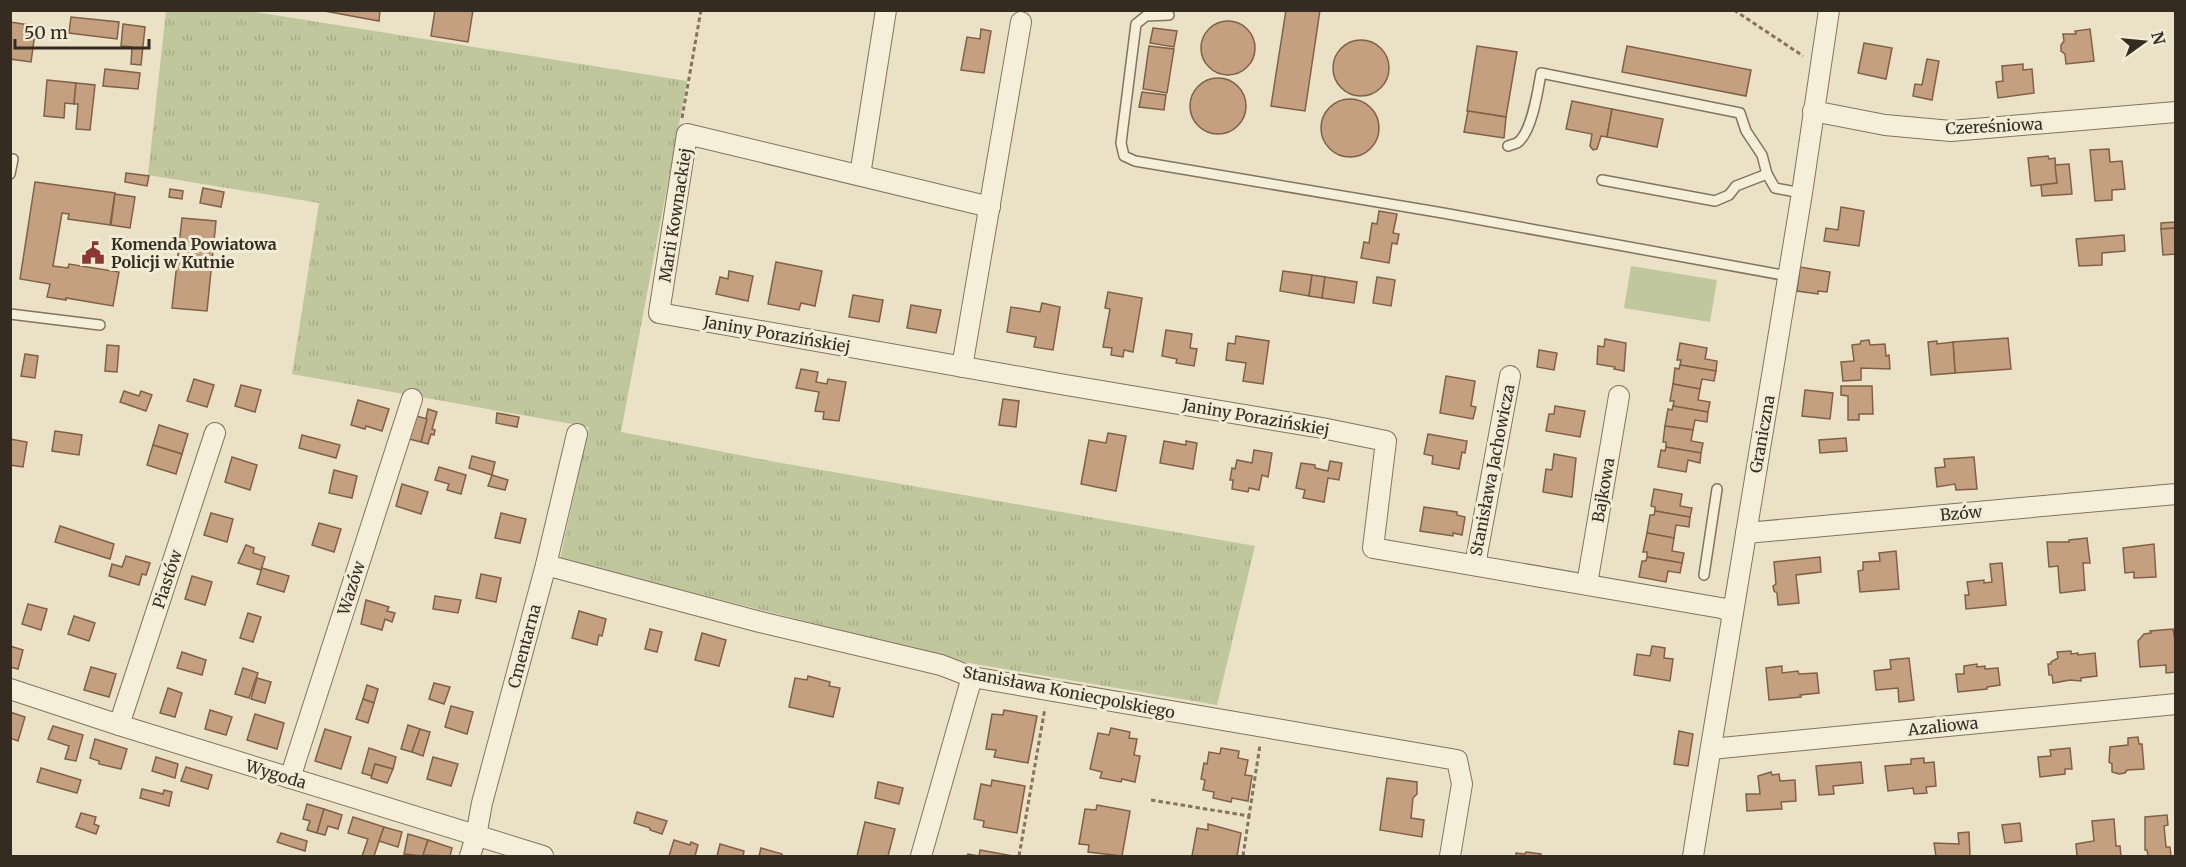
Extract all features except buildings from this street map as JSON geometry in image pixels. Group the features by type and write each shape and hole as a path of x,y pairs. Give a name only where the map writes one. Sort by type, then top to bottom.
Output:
{"street":[{"path":"860,176 886,10"},
{"name":"Graniczna","path":"1693,856 1802,193 1829,10"},
{"path":"962,367 1021,22"},
{"name":"Czereśniowa","path":"1813,111 1885,125 1952,131 2175,112"},
{"path":"687,134 990,207"},
{"name":"Marii Kownackiej","path":"659,313 687,134"},
{"name":"Janiny Porazińskiej","path":"659,313 1386,441 1372,548 1587,584 1721,608 1732,612"},
{"name":"Stanisława Jachowicza","path":"1475,565 1510,376"},
{"name":"Bajkowa","path":"1587,584 1619,396"},
{"name":"Wazów","path":"290,778 412,399"},
{"name":"Piastów","path":"119,725 215,433"},
{"name":"Cmentarna","path":"470,856 546,565 577,434"},
{"name":"Bzów","path":"1746,533 2175,494"},
{"name":"Stanisława Koniecpolskiego","path":"546,565 760,622 941,665 972,677 1457,760 1462,784 1450,856"},
{"path":"921,856 972,677"},
{"name":"Wygoda","path":"10,689 540,856"},
{"name":"Azaliowa","path":"1711,749 2175,704"}],"lane":[{"path":"1169,15 1146,16 1136,24 1121,142 1124,156 1135,161 1443,213 1788,276"},
{"path":"1508,146 1518,142 1527,130 1537,97 1541,73 1740,113 1746,131 1762,155 1767,174 1775,188 1802,193"},
{"path":"10,159 13,159 10,174"},
{"path":"1602,180 1715,201 1729,195 1736,186 1767,174"},
{"path":"10,314 100,325"},
{"path":"1704,575 1716,489"}],"path":[{"name":"Marii Kownackiej","path":"687,134 682,116 701,10"},
{"path":"1734,10 1811,61"},
{"path":"1019,856 1046,704"},
{"path":"1243,856 1261,739"},
{"path":"1150,800 1249,816"}],"green space":[{"path":"166,11 250,11 687,81 621,432 776,462 1255,546 1217,705 969,663 560,559 589,427 292,374 319,203 148,175"},
{"path":"1631,266 1717,280 1710,322 1624,308"}],"place":[{"name":"Komenda Powiatowa Policji w Kutnie","path":"93,253"}]}
